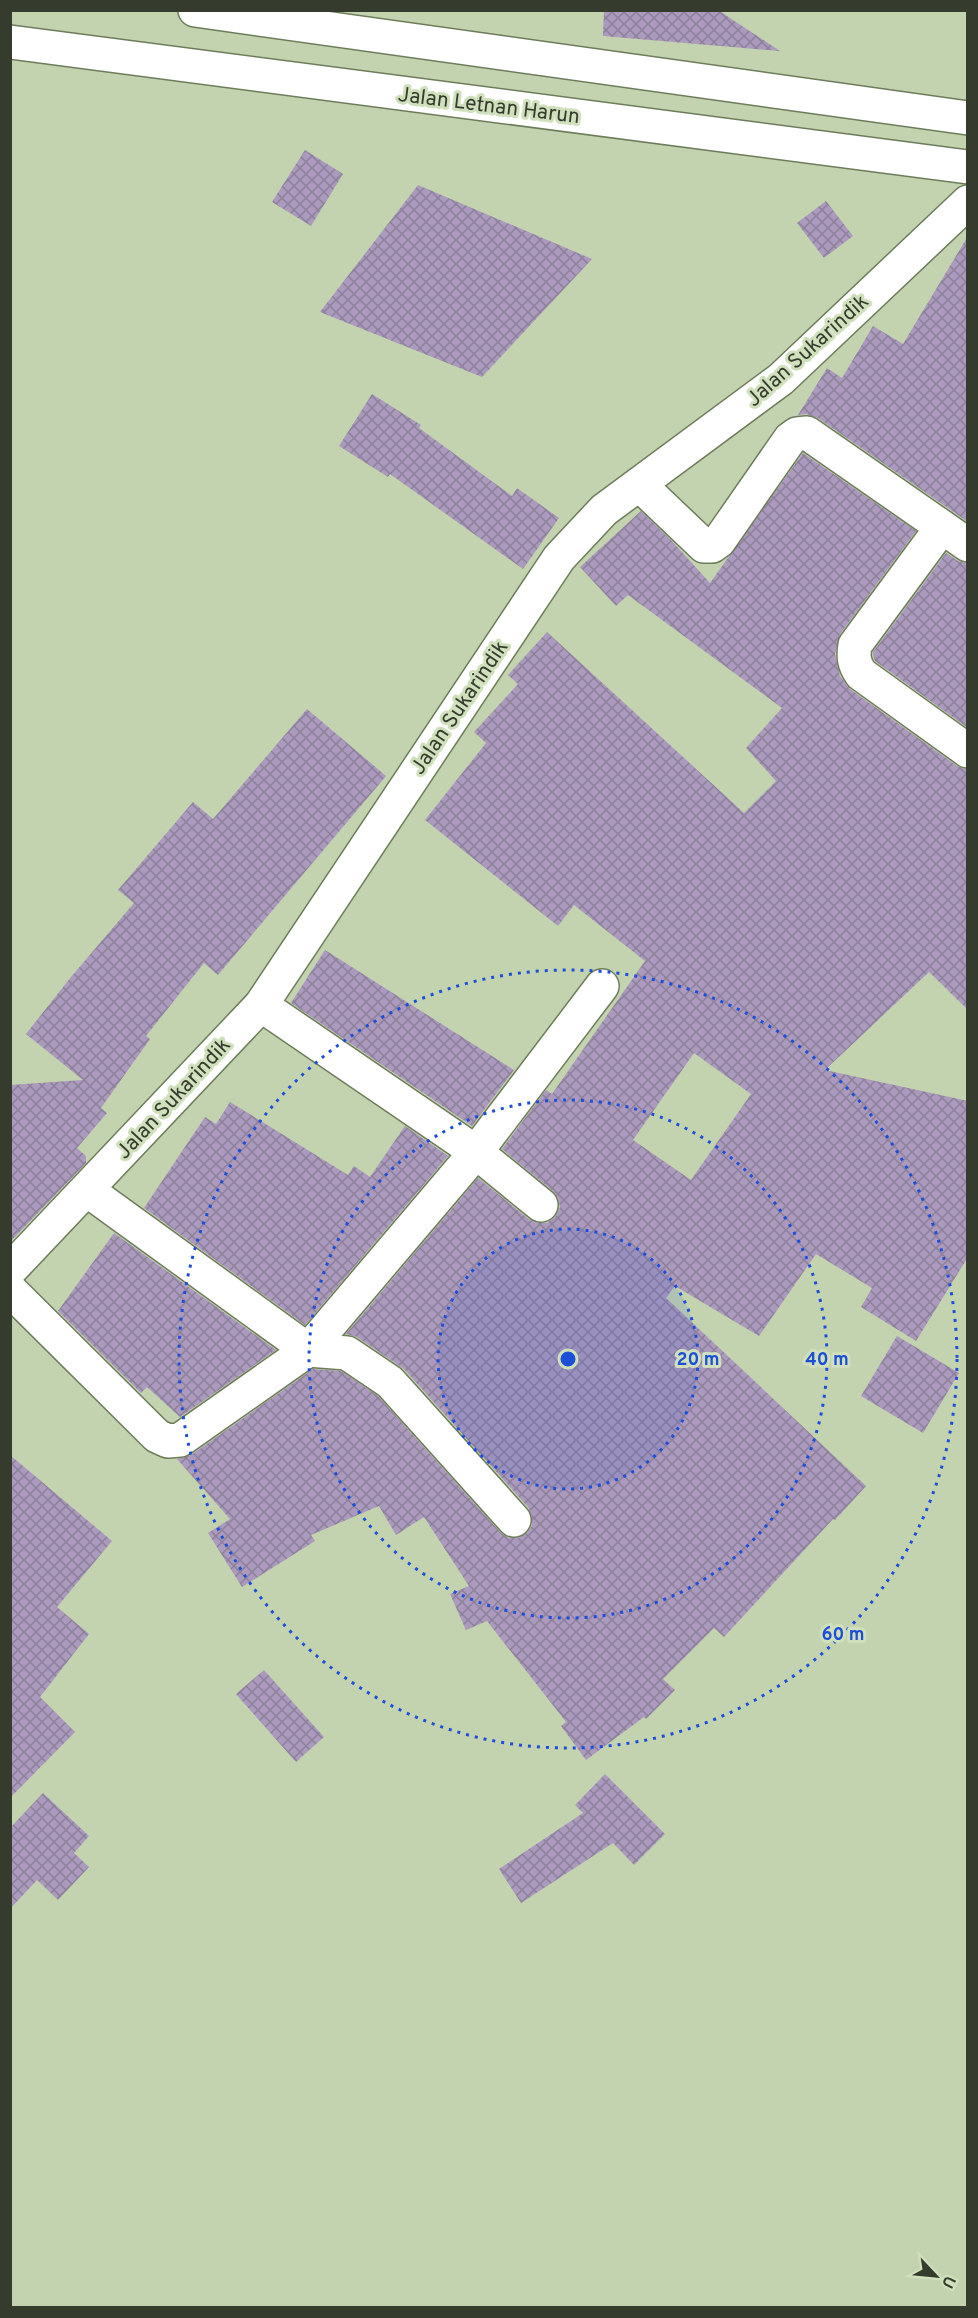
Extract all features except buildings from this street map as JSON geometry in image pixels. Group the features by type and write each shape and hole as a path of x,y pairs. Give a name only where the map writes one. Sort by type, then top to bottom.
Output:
{"street":[{"path":"195,10 349,21 968,118"},
{"name":"Jalan Letnan Harun","path":"10,42 968,167"},
{"name":"Jalan Sukarindik","path":"10,1270 261,1005 559,558 604,510 781,379 968,202"},
{"path":"640,485 704,546 712,546 719,541 790,439 798,434 807,433 955,536 855,645 853,656 855,666 861,674 968,751"},
{"path":"10,1290 157,1436 168,1441 180,1440 308,1350 476,1152 602,986"},
{"path":"261,1005 476,1152 541,1205"},
{"path":"87,1190 308,1350 347,1353 390,1382 514,1520"}]}
